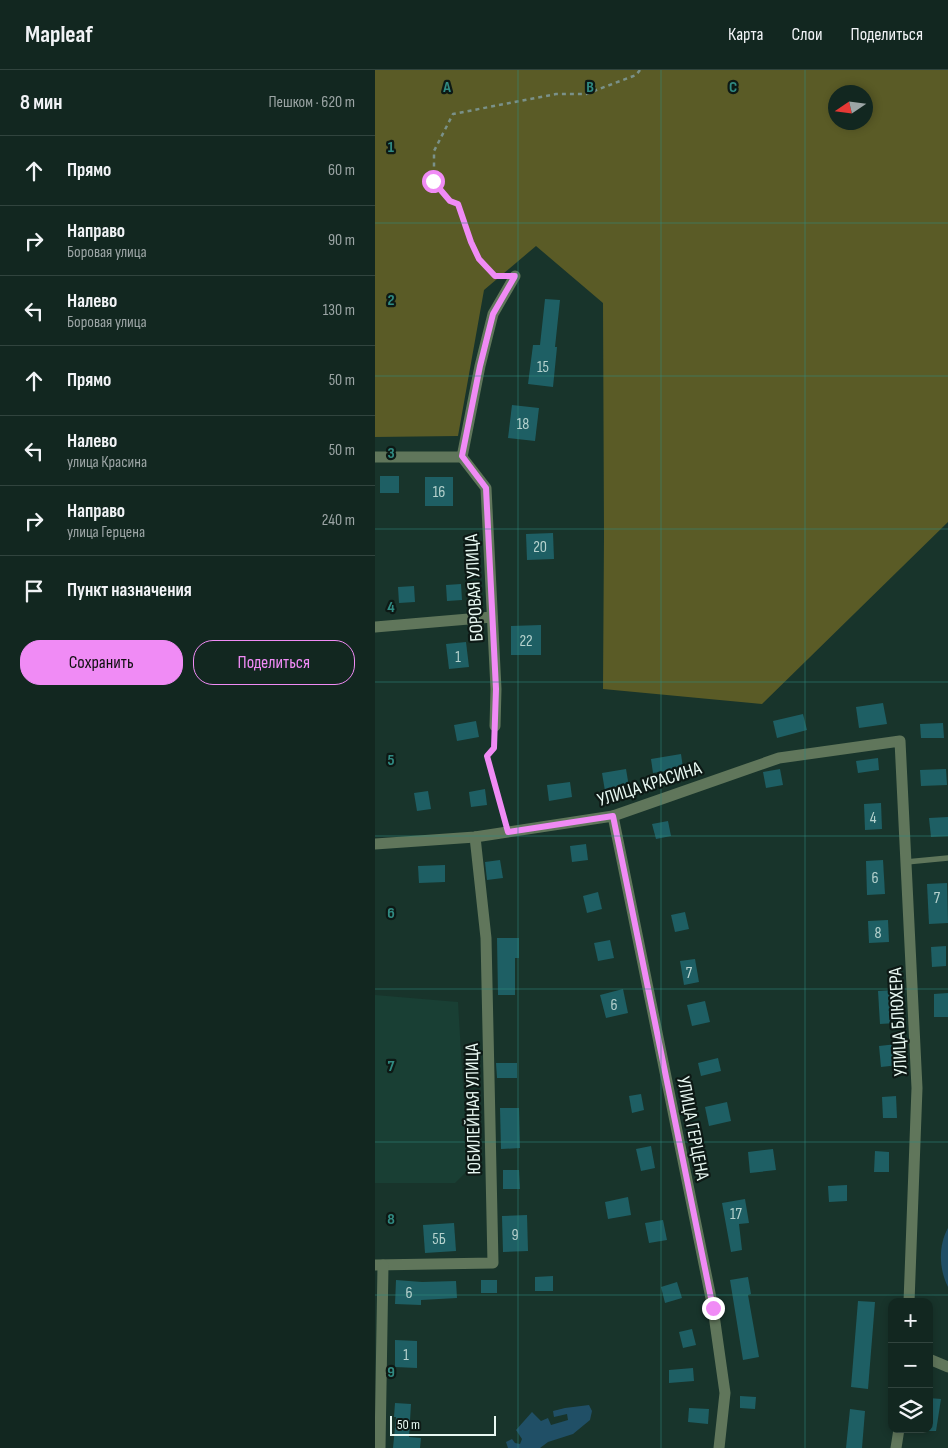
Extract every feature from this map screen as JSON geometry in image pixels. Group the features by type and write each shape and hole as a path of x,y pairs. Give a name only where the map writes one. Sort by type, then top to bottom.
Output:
{"street":[{"path":"375,457 462,456 480,366 493,314 515,276"},
{"name":"БОРОВАЯ УЛИЦА","path":"462,456 486,488 496,689 495,726"},
{"path":"375,627 492,617"},
{"name":"УЛИЦА КРАСИНА","path":"375,844 475,837 613,816 779,758 900,740"},
{"name":"УЛИЦА БЛЮХЕРА","path":"900,740 917,1088 909,1298"},
{"name":"УЛИЦА ГЕРЦЕНА","path":"613,816 713,1308 725,1393 719,1448"},
{"name":"ЮБИЛЕЙНАЯ УЛИЦА","path":"379,1265 493,1263 486,938 475,837"},
{"path":"379,1265 380,1448"},
{"path":"933,1361 948,1367"},
{"path":"897,1448 899,1433"}],"lane":[{"path":"906,862 948,858"}],"path":[{"path":"515,276 495,276 479,259 458,204 450,201 433,181 434,151 453,114 556,94 586,94 636,75 641,70"},
{"path":"495,726 494,748 487,756 508,832"}],"shaded area":[{"path":"375,70 948,70 948,522 762,704 603,689 603,303 536,246 484,290 458,436 375,437"},
{"path":"375,995 458,1002 468,1170 455,1183 375,1183"}],"water":[{"path":"948,1228 948,1287 941,1265 941,1250"},
{"path":"589,1405 592,1411 590,1420 573,1434 548,1442 540,1448 508,1448 506,1442 512,1439 515,1443 520,1444 522,1439 516,1430 532,1412 541,1421 548,1418 551,1425 568,1420 567,1414 554,1417 553,1411"}],"building":[{"path":"545,299 560,300 553,387 528,384 533,345 540,345"},
{"path":"512,405 539,408 535,441 508,438"},
{"path":"380,476 399,476 399,493 380,493"},
{"path":"425,477 453,477 453,506 425,506"},
{"path":"553,533 554,559 527,560 526,534"},
{"path":"461,584 462,600 447,601 446,585"},
{"path":"414,586 415,602 399,603 398,587"},
{"path":"541,625 541,655 511,655 511,626"},
{"path":"466,642 469,667 449,669 446,644"},
{"path":"883,703 887,724 859,728 856,707"},
{"path":"803,714 807,730 777,738 773,721"},
{"path":"476,721 479,737 457,741 454,725"},
{"path":"943,723 944,738 921,738 920,724"},
{"path":"681,754 683,768 653,773 651,759"},
{"path":"878,758 879,770 858,773 856,761"},
{"path":"626,769 629,787 605,791 602,773"},
{"path":"780,769 783,785 766,788 763,772"},
{"path":"946,769 947,785 921,786 920,770"},
{"path":"570,782 572,797 549,801 547,785"},
{"path":"485,789 487,805 471,807 469,792"},
{"path":"428,791 431,809 417,811 414,793"},
{"path":"881,803 882,829 865,830 864,804"},
{"path":"948,817 948,836 931,837 929,818"},
{"path":"668,821 671,836 656,839 652,824"},
{"path":"586,844 588,860 572,862 570,846"},
{"path":"500,860 503,878 487,880 485,862"},
{"path":"883,860 885,894 867,895 866,861"},
{"path":"445,865 445,882 419,883 418,866"},
{"path":"947,883 948,923 929,924 927,884"},
{"path":"598,892 602,909 587,913 583,896"},
{"path":"685,912 689,929 675,932 671,915"},
{"path":"888,920 889,942 869,943 868,921"},
{"path":"497,938 519,938 519,958 515,958 515,995 498,995"},
{"path":"610,940 614,958 598,961 594,943"},
{"path":"946,946 946,966 932,967 931,947"},
{"path":"695,959 699,982 684,985 680,961"},
{"path":"623,989 628,1013 606,1018 600,995"},
{"path":"894,990 896,1023 880,1024 878,991"},
{"path":"948,993 948,1017 934,1017 934,994"},
{"path":"705,1001 710,1022 692,1026 687,1005"},
{"path":"897,1044 899,1065 881,1067 879,1046"},
{"path":"718,1058 721,1071 701,1076 698,1063"},
{"path":"496,1063 517,1063 517,1078 497,1078"},
{"path":"641,1094 644,1110 632,1113 629,1096"},
{"path":"896,1096 897,1118 883,1118 882,1097"},
{"path":"727,1102 731,1121 709,1126 705,1107"},
{"path":"500,1108 519,1108 520,1148 501,1149"},
{"path":"651,1146 655,1168 641,1171 636,1149"},
{"path":"773,1149 776,1170 750,1173 748,1152"},
{"path":"875,1151 889,1152 889,1172 874,1172"},
{"path":"503,1170 519,1170 520,1189 503,1189"},
{"path":"847,1185 847,1201 829,1202 828,1186"},
{"path":"628,1197 631,1215 608,1219 605,1202"},
{"path":"745,1199 749,1223 739,1224 742,1250 731,1252 722,1203"},
{"path":"527,1215 528,1251 503,1252 502,1216"},
{"path":"663,1220 667,1240 649,1243 645,1223"},
{"path":"454,1223 456,1251 425,1253 423,1225"},
{"path":"553,1276 553,1291 535,1291 535,1277"},
{"path":"748,1277 751,1294 748,1295 759,1357 743,1360 730,1280"},
{"path":"396,1280 422,1282 456,1281 457,1298 421,1300 421,1305 395,1304"},
{"path":"481,1280 497,1280 497,1293 481,1293"},
{"path":"677,1282 682,1298 665,1303 661,1287"},
{"path":"858,1301 875,1302 868,1389 851,1387"},
{"path":"692,1329 696,1345 683,1348 679,1332"},
{"path":"395,1340 417,1341 417,1368 395,1367"},
{"path":"693,1368 694,1381 669,1383 669,1370"},
{"path":"740,1396 756,1397 755,1409 740,1408"},
{"path":"933,1398 941,1399 936,1431 933,1431"},
{"path":"395,1403 411,1404 409,1437 421,1438 420,1448 393,1448 396,1417 394,1417"},
{"path":"689,1408 709,1409 708,1424 688,1422"},
{"path":"850,1409 865,1411 862,1448 846,1448"}],"route":[{"path":"433,181 450,201 458,204 479,259 495,276 515,276 493,314 480,366 462,456 486,488 496,689 494,748 487,756 508,832 613,816 713,1308"}]}
